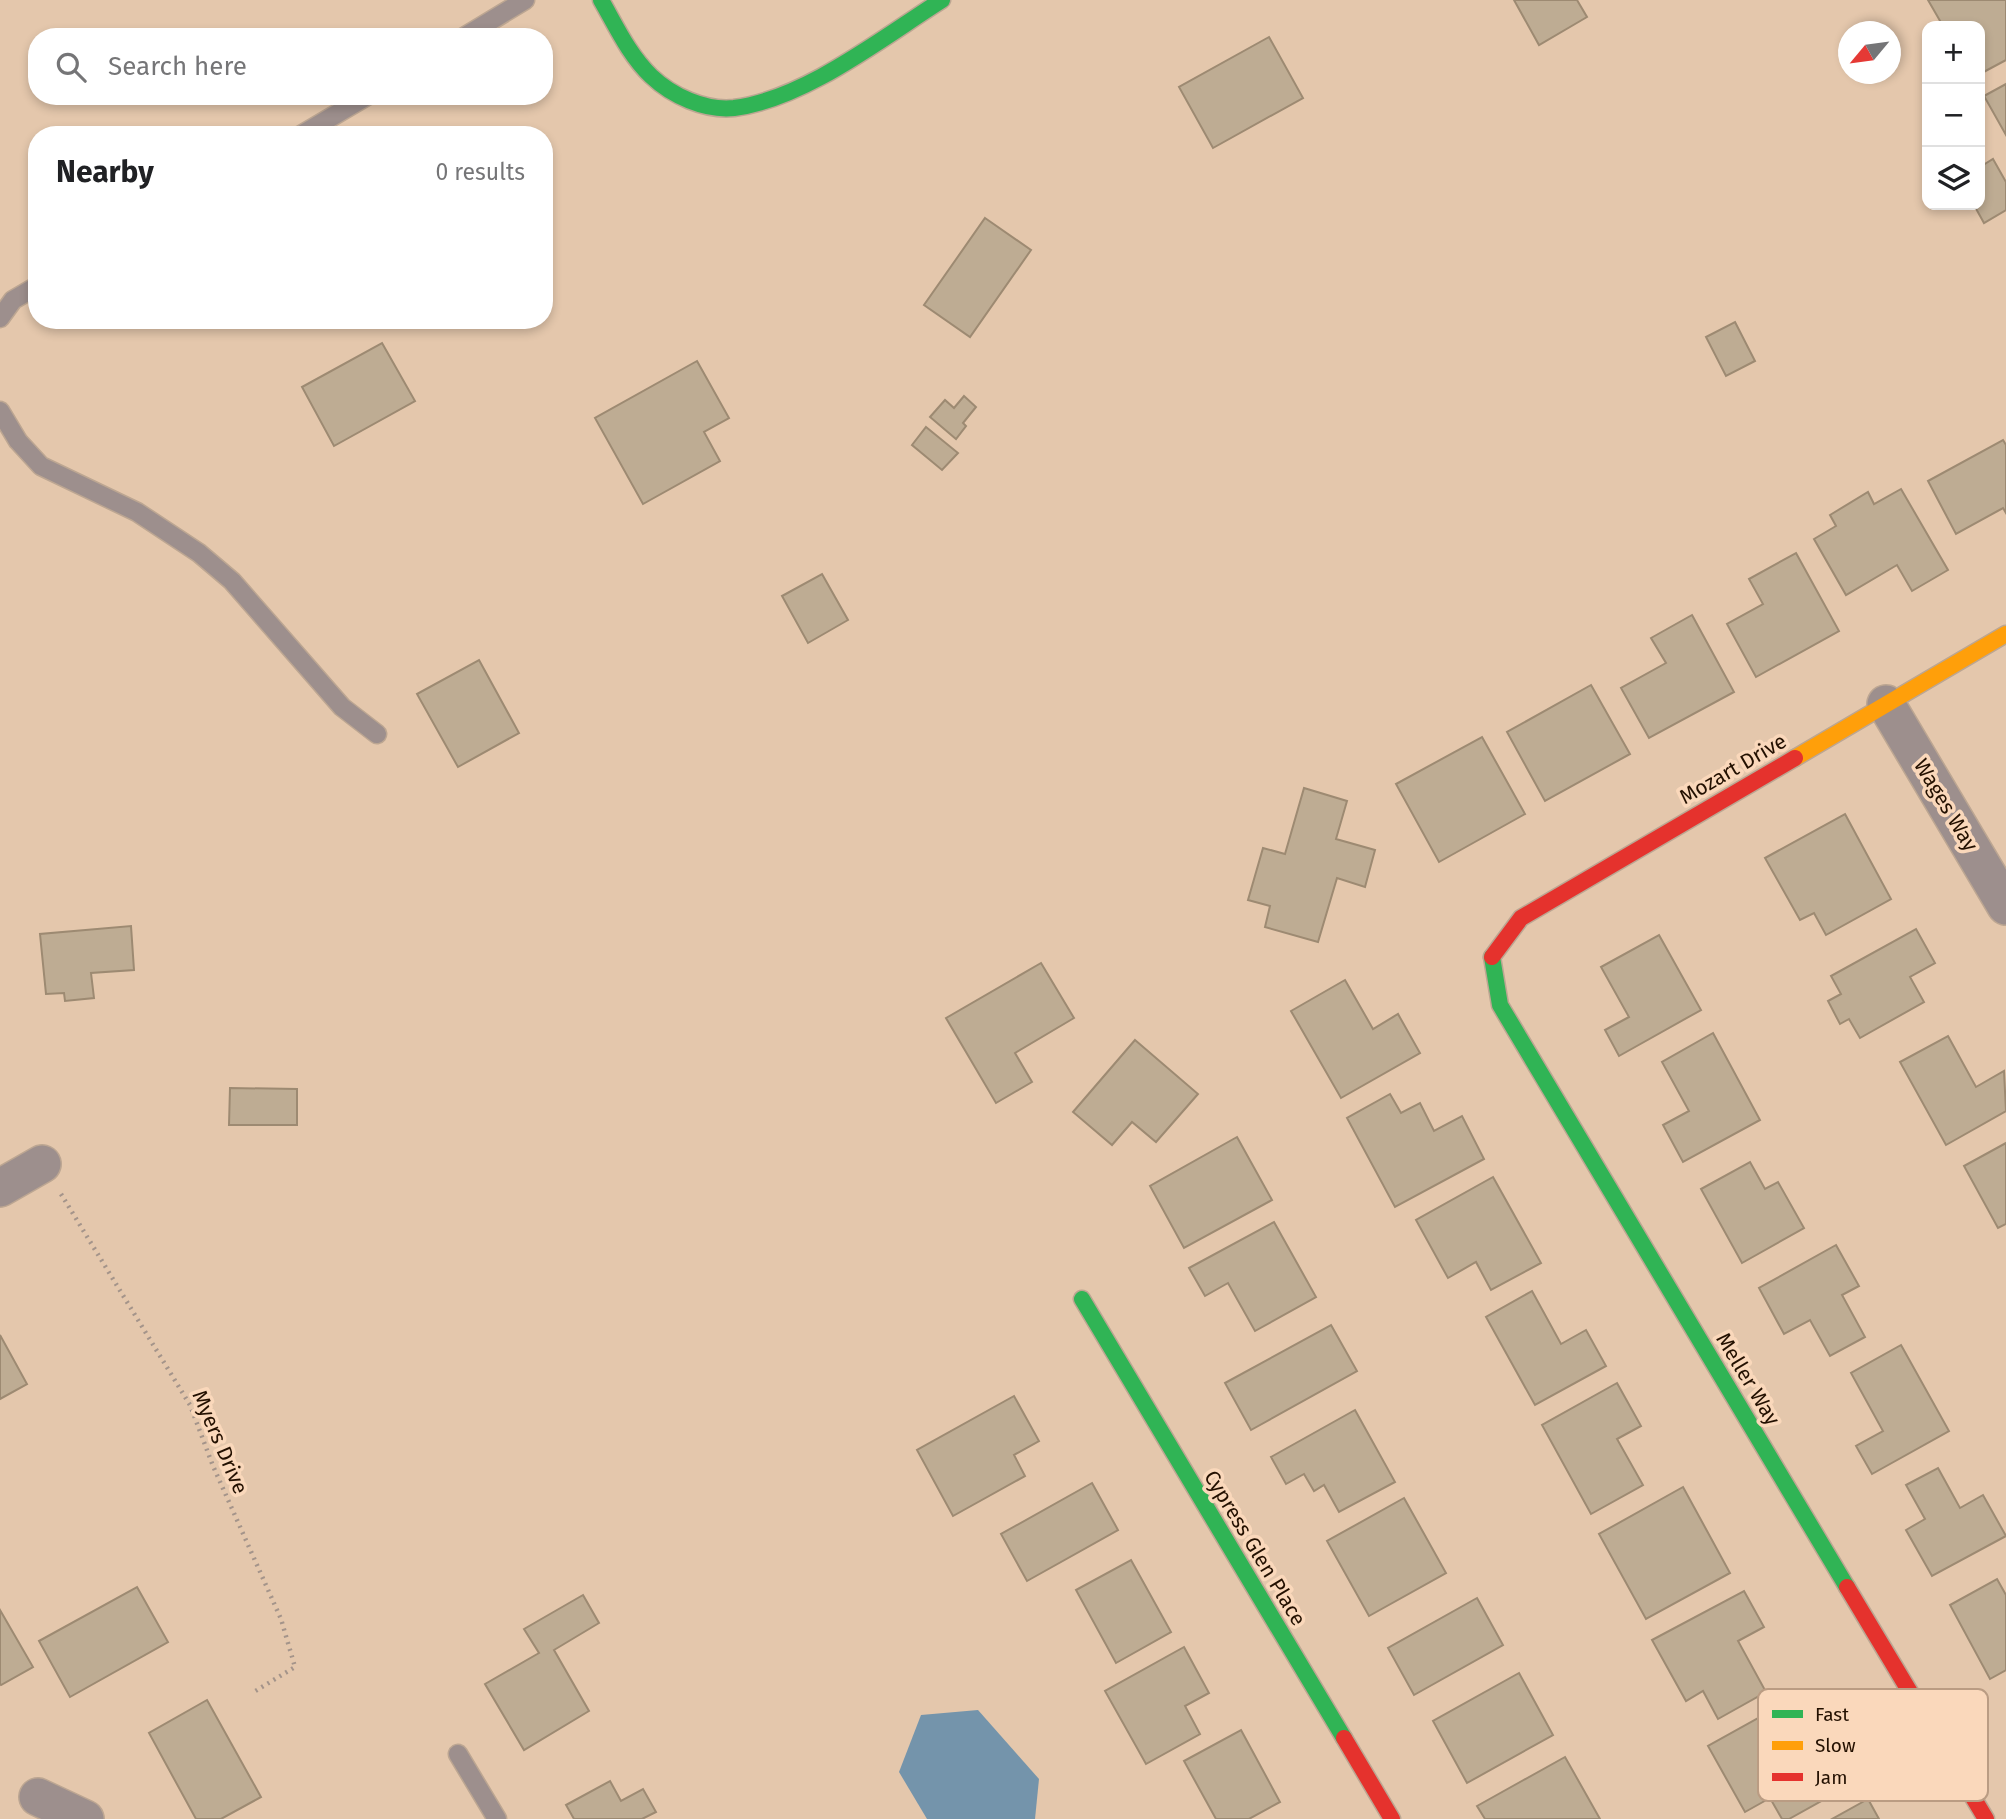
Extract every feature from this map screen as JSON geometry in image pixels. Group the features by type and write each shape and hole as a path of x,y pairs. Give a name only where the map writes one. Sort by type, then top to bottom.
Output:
{"street":[{"path":"601,0 631,51 659,83 702,105 733,109 769,101 810,80 942,0"},
{"name":"Mozart Drive","path":"1492,954 1521,918 2006,634"},
{"name":"Wages Way","path":"1886,704 2006,906"},
{"name":"Meller Way","path":"1492,954 1500,1005 1908,1689"},
{"path":"0,1188 42,1164"},
{"name":"Cypress Glen Place","path":"1082,1299 1392,1819"},
{"path":"38,1797 85,1819"},
{"name":"Meller Way","path":"1975,1801 1986,1819"}],"lane":[{"path":"479,28 525,0"},
{"path":"316,126 352,105"},
{"path":"0,318 13,300 28,291"},
{"path":"0,411 18,441 41,466 137,512 199,553 232,581 342,707 377,734"},
{"path":"458,1754 497,1819"}],"path":[{"name":"Myers Drive","path":"42,1164 190,1405 212,1466 281,1619 295,1667 252,1693"}],"water":[{"path":"978,1710 1039,1779 1035,1819 927,1819 899,1772 921,1715"}],"building":[{"path":"1514,0 1577,0 1587,17 1539,45"},
{"path":"1928,0 2006,0 2006,60 1985,71 1985,21 1940,21"},
{"path":"1269,37 1303,98 1213,148 1179,87"},
{"path":"2006,84 2006,135 1985,98"},
{"path":"1993,159 2006,182 2006,210 1984,223 1977,210 1985,210 1985,164"},
{"path":"985,218 1031,250 970,337 924,305"},
{"path":"1735,322 1755,361 1726,376 1706,337"},
{"path":"382,343 415,401 334,446 302,387"},
{"path":"697,361 729,418 704,432 720,461 643,504 595,418"},
{"path":"964,396 976,407 963,423 966,426 956,439 930,417 945,400 954,408"},
{"path":"926,427 958,453 942,470 912,445"},
{"path":"2003,440 2006,445 2006,513 2003,508 1956,534 1928,481"},
{"path":"1901,489 1948,570 1912,591 1897,565 1846,595 1814,539 1836,526 1830,515 1868,492 1874,504"},
{"path":"1796,553 1839,631 1756,677 1727,624 1763,604 1749,579"},
{"path":"822,574 848,620 808,643 782,596"},
{"path":"1692,615 1734,692 1649,738 1621,688 1666,663 1651,638"},
{"path":"479,660 519,733 458,767 417,694"},
{"path":"1591,685 1630,754 1545,801 1507,732"},
{"path":"1482,737 1525,814 1439,862 1396,784"},
{"path":"1304,788 1347,801 1336,839 1375,850 1365,887 1337,878 1318,942 1265,927 1270,906 1248,900 1263,848 1285,854"},
{"path":"1845,814 1891,899 1826,935 1814,913 1800,920 1765,858"},
{"path":"131,926 134,970 91,973 94,998 65,1001 64,993 46,994 40,934"},
{"path":"1916,929 1935,963 1910,977 1924,1002 1860,1038 1849,1019 1840,1024 1828,1001 1841,994 1831,976"},
{"path":"1659,935 1701,1010 1619,1056 1605,1030 1629,1017 1601,967"},
{"path":"1041,963 1074,1018 1015,1053 1032,1082 996,1103 946,1018"},
{"path":"1345,980 1373,1029 1398,1014 1420,1053 1341,1098 1291,1011"},
{"path":"1713,1033 1760,1120 1683,1162 1663,1125 1689,1111 1662,1062"},
{"path":"1948,1036 1976,1087 2004,1071 2006,1111 1946,1145 1900,1062"},
{"path":"1135,1040 1198,1094 1156,1142 1132,1122 1112,1145 1073,1112"},
{"path":"230,1088 297,1089 297,1125 229,1125"},
{"path":"1390,1094 1401,1113 1420,1103 1434,1131 1462,1116 1484,1159 1395,1207 1347,1118"},
{"path":"1237,1137 1272,1200 1184,1248 1150,1186"},
{"path":"2006,1143 2006,1224 1998,1228 1964,1166"},
{"path":"1750,1162 1765,1189 1778,1182 1804,1228 1742,1263 1701,1189"},
{"path":"1493,1177 1541,1263 1491,1290 1476,1262 1448,1278 1416,1220"},
{"path":"1274,1222 1316,1297 1255,1331 1228,1283 1205,1296 1189,1268"},
{"path":"1836,1245 1859,1286 1842,1295 1865,1337 1830,1356 1810,1320 1784,1334 1759,1288"},
{"path":"1532,1291 1561,1344 1586,1330 1606,1366 1535,1405 1486,1317"},
{"path":"1331,1325 1357,1371 1251,1430 1225,1383"},
{"path":"0,1335 27,1384 0,1399"},
{"path":"1901,1345 1949,1431 1872,1474 1856,1446 1883,1431 1851,1373"},
{"path":"1617,1383 1641,1426 1617,1439 1643,1485 1591,1514 1542,1425"},
{"path":"1014,1396 1039,1441 1014,1455 1025,1476 953,1516 917,1450"},
{"path":"1355,1410 1395,1482 1339,1512 1324,1485 1314,1491 1304,1474 1286,1484 1271,1457"},
{"path":"1938,1468 1960,1508 1983,1495 2006,1536 1932,1576 1906,1530 1925,1519 1906,1485"},
{"path":"1092,1483 1118,1530 1027,1581 1001,1534"},
{"path":"1683,1487 1730,1573 1646,1619 1599,1534"},
{"path":"1404,1498 1446,1573 1369,1616 1327,1541"},
{"path":"1131,1560 1171,1632 1116,1663 1076,1590"},
{"path":"1997,1579 2006,1595 2006,1670 1990,1679 1950,1605"},
{"path":"137,1587 168,1642 70,1697 39,1641"},
{"path":"1744,1591 1764,1627 1738,1641 1764,1689 1758,1689 1758,1696 1718,1719 1703,1691 1686,1701 1652,1640"},
{"path":"583,1595 599,1623 554,1650 589,1711 524,1750 485,1684 539,1653 524,1629"},
{"path":"1477,1598 1503,1645 1414,1695 1388,1648"},
{"path":"0,1610 33,1667 1,1685 0,1684"},
{"path":"1184,1647 1209,1693 1185,1706 1200,1734 1146,1764 1105,1691"},
{"path":"1519,1673 1553,1735 1467,1783 1433,1721"},
{"path":"207,1700 261,1797 221,1819 196,1819 149,1733"},
{"path":"1758,1718 1758,1801 1765,1801 1745,1812 1708,1746"},
{"path":"1241,1730 1280,1802 1249,1819 1216,1819 1184,1761"},
{"path":"1565,1757 1600,1819 1485,1819 1477,1806"},
{"path":"610,1781 621,1801 643,1789 656,1812 642,1819 574,1819 566,1805"},
{"path":"1772,1801 1821,1801 1789,1819 1782,1819"},
{"path":"1869,1801 1879,1819 1832,1819"}],"traffic: fast":[{"path":"601,0 629,50 651,76 690,101 723,108 761,102 815,80 942,0"},
{"path":"1492,957 1500,1005 1847,1587"},
{"path":"1082,1299 1344,1738"}],"traffic: slow":[{"path":"1795,758 2006,634"}],"traffic: jam":[{"path":"1492,957 1521,918 1795,758"},
{"path":"1847,1587 1908,1689"},
{"path":"1344,1738 1392,1819"},
{"path":"1975,1801 1986,1819"}]}
